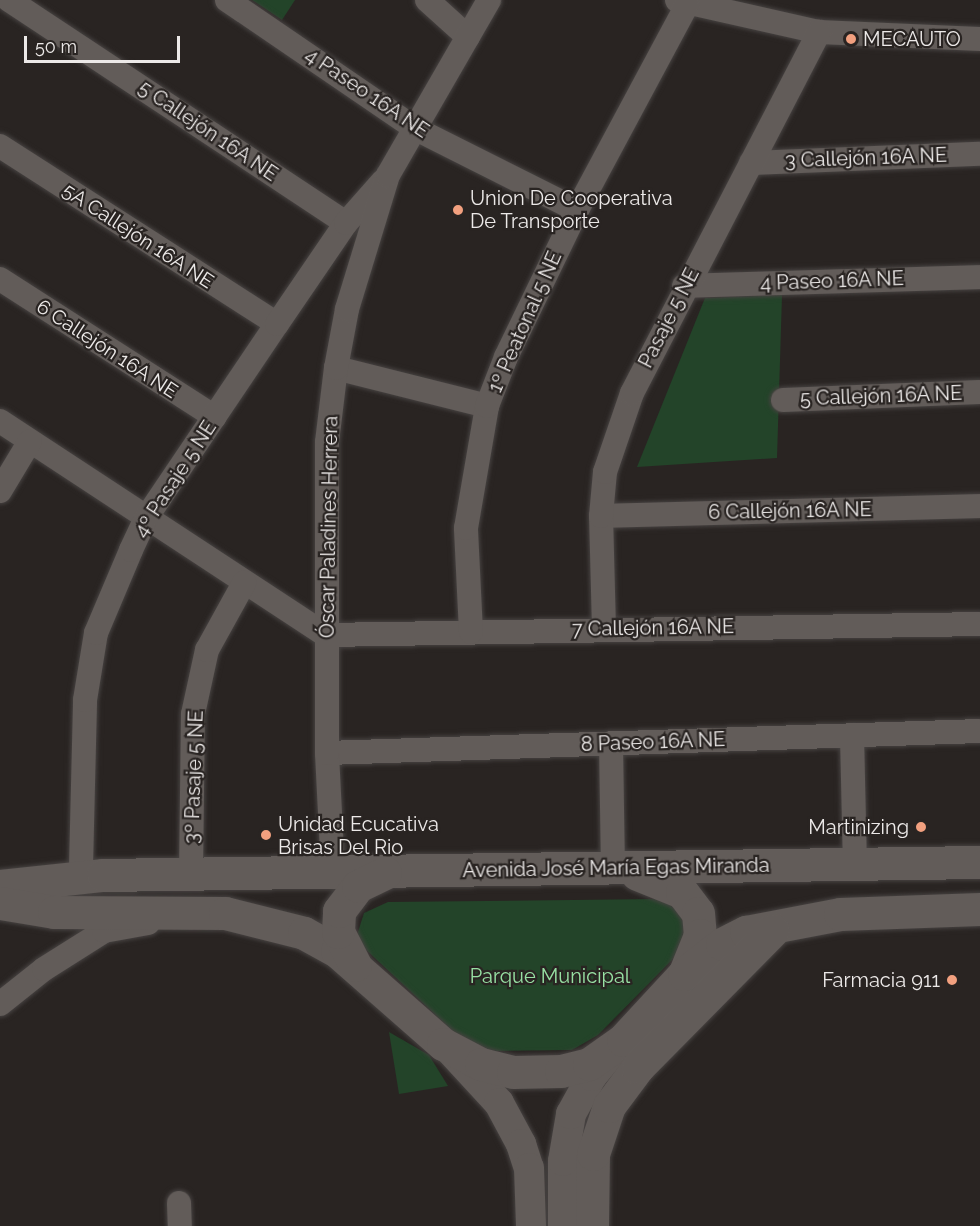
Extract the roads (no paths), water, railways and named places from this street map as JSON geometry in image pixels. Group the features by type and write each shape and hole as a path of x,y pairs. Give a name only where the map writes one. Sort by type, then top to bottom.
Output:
{"main road":[{"name":"Avenida José María Egas Miranda","path":"0,886 92,871 191,874 980,862"},
{"path":"617,868 668,884 692,903 700,924 700,935 684,974"},
{"path":"354,965 338,932 339,911 358,886 390,871"},
{"path":"0,903 54,912 216,913 304,933 354,965 443,1044 481,1064 513,1072 576,1069 623,1040 684,974 722,944 746,932 777,925 872,911 980,909"},
{"path":"592,1226 594,1154 609,1106 638,1067 777,925"}],"street":[{"name":"5 Callejón 16A NE","path":"9,0 346,223"},
{"name":"4 Paseo 16A NE","path":"227,0 416,129 577,210"},
{"path":"428,0 468,37"},
{"name":"Óscar Paladines Herrera","path":"333,872 327,753 327,442 336,368 347,309 388,175 489,0"},
{"path":"682,2 819,32 980,39"},
{"name":"1º Peatonal 5 NE","path":"471,632 466,528 488,406 506,357 682,2"},
{"name":"Pasaje 5 NE","path":"604,629 601,516 605,472 632,393 684,286 819,32"},
{"name":"5A Callejón 16A NE","path":"0,146 277,324"},
{"name":"3 Callejón 16A NE","path":"751,163 980,154"},
{"name":"4º Pasaje 5 NE","path":"92,871 85,700 96,633 146,518 346,223 388,175"},
{"name":"4 Paseo 16A NE","path":"684,286 980,277"},
{"name":"6 Callejón 16A NE","path":"0,279 215,417"},
{"path":"336,368 488,406"},
{"name":"5 Callejón 16A NE","path":"783,400 980,392"},
{"path":"0,421 326,635"},
{"path":"0,492 30,441"},
{"name":"6 Callejón 16A NE","path":"601,516 980,506"},
{"name":"3º Pasaje 5 NE","path":"191,874 193,714 207,650 244,583"},
{"name":"7 Callejón 16A NE","path":"326,635 980,624"},
{"name":"8 Paseo 16A NE","path":"327,753 980,730"},
{"path":"852,735 855,864"},
{"path":"612,743 617,868"},
{"path":"0,872 92,871"},
{"path":"0,918 54,912"},
{"path":"0,1004 44,969 104,931 216,913"},
{"path":"563,1226 562,1161 571,1114 592,1076 623,1040"},
{"path":"443,1044 499,1103 521,1144 529,1168 531,1226"}],"place":[{"name":"MECAUTO","path":"851,39"},
{"name":"Union De Cooperativa De Transporte","path":"458,210"},
{"name":"Martinizing","path":"921,827"},
{"name":"Unidad Ecucativa Brisas Del Rio","path":"266,835"},
{"name":"Farmacia 911","path":"952,980"}],"park label":[{"name":"Parque Municipal","path":"550,976"}]}
